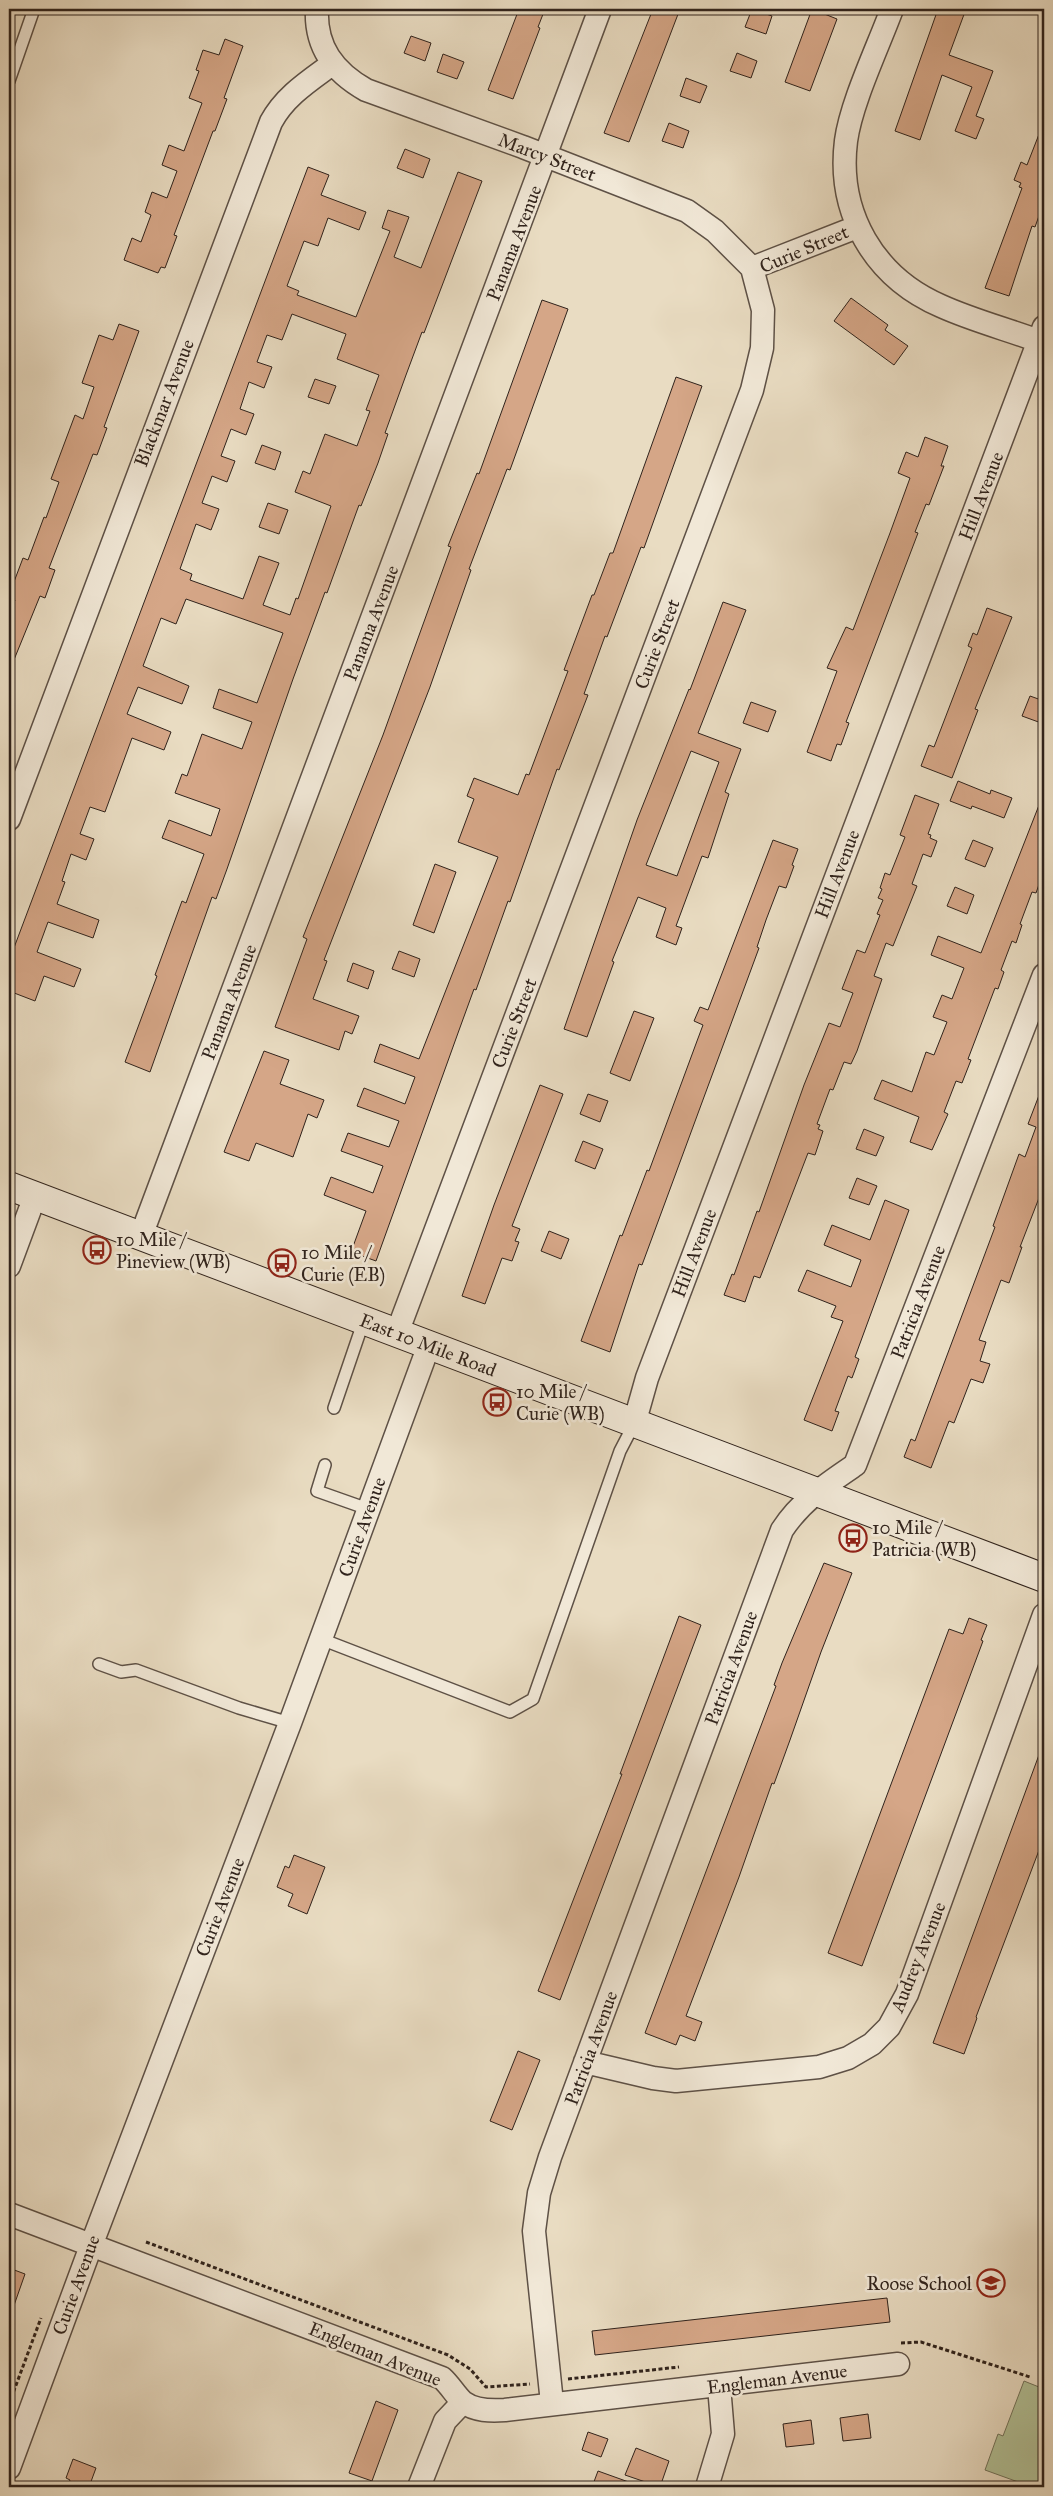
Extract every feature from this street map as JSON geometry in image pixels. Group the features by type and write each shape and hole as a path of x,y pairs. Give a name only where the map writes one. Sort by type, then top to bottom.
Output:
{"main road":[{"name":"East 10 Mile Road","path":"9,1186 1044,1578"}],"street":[{"path":"317,9 318,32 332,64"},
{"name":"Panama Avenue","path":"141,1236 600,9"},
{"name":"Curie Street","path":"397,1333 752,390 762,348 763,310 752,268 857,227 844,178 846,140 857,104 892,9"},
{"name":"Marcy Street","path":"332,64 351,81 366,90 687,211 715,231 752,268"},
{"name":"Blackmar Avenue","path":"9,819 271,122 279,108 289,97 332,64"},
{"path":"857,227 874,256 904,284 940,306 1042,337"},
{"name":"Hill Avenue","path":"634,1424 650,1369 1042,337"},
{"name":"Patricia Avenue","path":"552,2404 535,2247 536,2213 550,2157 782,1530 794,1512 814,1492 855,1464 1044,975"},
{"path":"9,1266 35,1196"},
{"name":"Curie Avenue","path":"9,2468 91,2246 290,1723 429,1345"},
{"name":"Audrey Avenue","path":"585,2062 653,2078 676,2081 819,2067 848,2058 872,2044 889,2026 907,1994 1044,1615"},
{"name":"Engleman Avenue","path":"9,2214 442,2378 453,2387 463,2402 483,2411 719,2386 895,2354"},
{"path":"707,2487 723,2434 719,2386"},
{"path":"419,2487 445,2421 463,2402"}],"lane":[{"path":"9,81 34,9"},
{"path":"334,1408 364,1320"},
{"path":"321,1639 510,1712 533,1698 620,1451 634,1424"},
{"path":"325,1465 317,1491 368,1509"},
{"path":"99,1664 121,1672 136,1670 239,1708 290,1723"}],"path":[{"path":"139,2239 448,2355 470,2369 486,2387 492,2388 686,2366"},
{"path":"9,2404 42,2313"},
{"path":"895,2354 920,2342 1030,2377"}],"green space":[{"path":"1024,2381 1044,2389 1044,2487 1032,2487 985,2470 998,2434 1003,2436"}],"building":[{"path":"519,9 545,9 538,27 540,28 513,99 488,90"},
{"path":"653,9 680,9 629,142 604,133"},
{"path":"752,9 772,16 766,34 745,27"},
{"path":"812,9 837,19 810,91 785,82"},
{"path":"938,9 966,9 949,55 993,71 976,116 984,119 976,139 955,131 972,87 942,75 920,140 895,131"},
{"path":"411,36 431,43 425,61 404,53"},
{"path":"225,39 243,46 224,98 227,99 174,235 177,236 165,268 161,267 158,273 124,260 132,238 141,242 151,215 145,212 152,192 167,198 177,171 162,165 169,145 184,151 202,103 189,98 199,71 196,70 203,50 219,55"},
{"path":"737,53 757,61 751,78 730,71"},
{"path":"443,54 464,62 457,79 437,72"},
{"path":"686,78 707,86 700,103 680,96"},
{"path":"669,123 689,131 683,148 662,141"},
{"path":"1043,124 1044,202 1035,227 1032,226 1009,296 985,288 1022,188 1019,187 1021,183 1014,180 1021,162 1027,165"},
{"path":"405,149 430,159 423,178 397,168"},
{"path":"308,167 329,175 321,195 366,212 359,230 328,218 318,246 304,241 287,286 299,291 297,295 356,317 390,231 382,228 388,210 409,217 394,257 421,268 458,172 482,181 406,375 385,433 388,434 378,463 361,506 359,505 327,593 325,592 227,869 216,899 212,897 150,1072 125,1062 182,901 186,903 204,854 162,838 169,820 211,836 220,809 175,793 182,774 187,776 202,734 242,749 252,722 213,708 219,689 257,703 283,633 186,599 176,624 161,618 143,666 189,686 182,704 138,687 127,714 171,732 164,750 132,738 105,812 90,807 80,834 94,839 86,860 71,854 62,881 65,882 57,904 99,920 93,938 48,922 37,952 81,969 74,987 44,976 35,1001 9,991 9,961","holes":["292,314 346,334 337,359 379,375 366,410 370,411 357,446 325,434 310,474 303,471 295,492 331,506 298,599 296,598 290,615 263,605 279,563 259,556 243,599 190,580 192,574 180,569 196,524 211,530 219,509 202,503 212,476 227,482 235,461 221,456 231,429 246,435 254,414 240,409 249,382 264,388 272,367 257,362 267,335 282,340"]},
{"path":"851,298 888,325 885,330 908,346 894,365 834,321"},
{"path":"542,300 568,309 510,470 507,469 469,569 471,570 430,687 324,960 327,961 313,999 359,1016 352,1034 345,1031 339,1050 275,1027 307,939 303,937 383,735 451,547 448,546 477,473 479,474"},
{"path":"119,324 139,331 104,427 107,428 97,455 93,454 49,568 55,570 45,598 40,596 9,672 9,615 15,600 9,597 9,595 23,558 28,560 44,517 46,518 59,482 51,479 75,415 83,419 94,387 82,383 99,335 113,340"},
{"path":"676,377 702,386 644,548 641,547 607,637 605,636 584,694 588,695 559,770 557,769 510,902 508,901 476,990 474,989 376,1261 351,1252 366,1211 324,1195 331,1177 373,1193 383,1166 341,1151 348,1133 389,1147 399,1121 357,1106 364,1088 405,1104 415,1077 374,1062 380,1044 419,1059 498,857 458,842 474,799 467,796 474,778 518,795 526,774 529,775 568,671 564,670 592,595 594,595 610,553 613,553"},
{"path":"315,379 336,386 329,404 308,397"},
{"path":"925,437 948,446 941,466 944,466 929,505 926,504 915,532 918,533 846,722 849,723 841,745 837,744 831,761 807,752 837,671 827,668 846,627 853,630 890,533 910,478 898,473 906,452 918,457"},
{"path":"262,445 281,452 275,470 255,463"},
{"path":"268,503 288,510 279,534 259,527"},
{"path":"723,602 746,610 698,733 741,749 725,792 729,794 708,858 702,856 676,926 682,928 676,945 656,937 666,908 638,897 612,961 614,962 587,1037 564,1029 637,820 690,690","holes":["691,751 719,762 677,876 646,865"]},
{"path":"987,608 1012,617 975,709 978,710 952,778 921,766 929,745 934,747 972,648 968,646 973,633 977,635"},
{"path":"1030,696 1044,701 1044,724 1022,716"},
{"path":"751,702 776,711 768,732 743,723"},
{"path":"958,781 990,794 991,790 1012,798 1004,818 972,806 971,809 950,801"},
{"path":"915,795 939,804 928,834 931,835 930,838 937,841 931,857 923,854 912,884 917,886 893,946 886,943 874,976 882,979 857,1051 851,1064 844,1062 833,1090 830,1089 817,1124 820,1125 818,1129 823,1131 815,1155 808,1153 760,1278 754,1276 745,1302 724,1295 732,1274 734,1275 757,1211 759,1212 804,1085 829,1023 840,1027 853,993 842,989 857,950 865,953 880,915 877,914 883,900 878,898 882,889 880,888 885,873 890,875 905,837 900,835"},
{"path":"1043,795 1044,861 1039,874 1042,876 1036,893 1032,892 1020,924 1022,925 1016,943 1012,941 1001,970 1004,972 998,989 995,988 968,1059 971,1060 962,1083 956,1081 944,1112 948,1114 932,1150 910,1142 919,1117 874,1099 882,1080 912,1092 926,1052 934,1055 947,1022 933,1017 942,995 952,999 964,968 931,955 938,936 981,953"},
{"path":"773,840 798,849 792,865 794,866 786,888 779,886 766,920 757,947 759,948 642,1265 639,1264 610,1352 581,1341 620,1235 622,1236 647,1170 649,1171 703,1025 694,1021 700,1007 708,1010"},
{"path":"973,840 993,848 985,867 965,859"},
{"path":"435,864 456,872 434,933 413,925"},
{"path":"955,887 974,895 967,914 947,906"},
{"path":"399,951 420,959 414,977 392,969"},
{"path":"353,963 374,971 368,989 347,981"},
{"path":"634,1011 654,1018 630,1081 610,1073"},
{"path":"264,1051 289,1060 280,1084 324,1100 317,1118 308,1114 293,1157 256,1143 249,1161 224,1152"},
{"path":"540,1085 563,1094 512,1226 520,1229 515,1241 519,1242 512,1261 502,1258 485,1304 462,1296 494,1205"},
{"path":"1043,1085 1044,1185 1020,1247 1022,1247 1009,1283 1001,1280 979,1340 986,1342 980,1361 990,1364 983,1383 971,1379 954,1423 949,1421 931,1468 904,1457 911,1439 915,1441 995,1227 993,1226 1019,1154 1025,1157 1036,1127 1028,1124"},
{"path":"588,1094 608,1101 600,1122 580,1114"},
{"path":"864,1129 884,1137 876,1156 856,1149"},
{"path":"583,1141 603,1149 595,1169 575,1161"},
{"path":"857,1178 877,1186 869,1205 849,1198"},
{"path":"885,1200 909,1210 855,1357 859,1359 852,1378 848,1376 835,1411 839,1412 832,1431 804,1420 843,1321 831,1317 836,1306 798,1291 807,1270 851,1287 861,1260 824,1245 832,1225 870,1240"},
{"path":"549,1231 569,1239 561,1259 541,1251"},
{"path":"824,1563 852,1573 686,2016 702,2022 695,2041 680,2035 676,2045 645,2033 776,1686 774,1685 782,1663"},
{"path":"679,1616 701,1625 560,2000 538,1991 622,1774 620,1774"},
{"path":"969,1618 987,1625 981,1640 983,1641 862,1966 828,1953 949,1629 963,1634"},
{"path":"1043,1744 1044,1837 976,2017 964,2054 933,2043"},
{"path":"294,1855 325,1867 307,1914 288,1906 293,1894 277,1887 285,1866 289,1868"},
{"path":"518,2051 540,2060 512,2130 490,2121"},
{"path":"9,2268 25,2274 11,2314 9,2314"},
{"path":"887,2298 890,2322 595,2355 592,2331"},
{"path":"376,2401 398,2410 372,2481 349,2473"},
{"path":"868,2414 871,2438 843,2441 840,2418"},
{"path":"811,2420 814,2444 786,2447 783,2424"},
{"path":"588,2432 608,2439 601,2457 582,2450"},
{"path":"636,2448 669,2461 660,2487 625,2475"},
{"path":"73,2459 96,2468 89,2487 67,2487 70,2480 66,2478"},
{"path":"598,2471 637,2485 637,2487 592,2487"}],"place":[{"name":"10 Mile / Pineview (WB)","path":"97,1250"},
{"name":"10 Mile / Curie (EB)","path":"282,1263"},
{"name":"10 Mile / Curie (WB)","path":"497,1402"},
{"name":"10 Mile / Patricia (WB)","path":"853,1538"},
{"name":"Roose School","path":"991,2283"}]}
